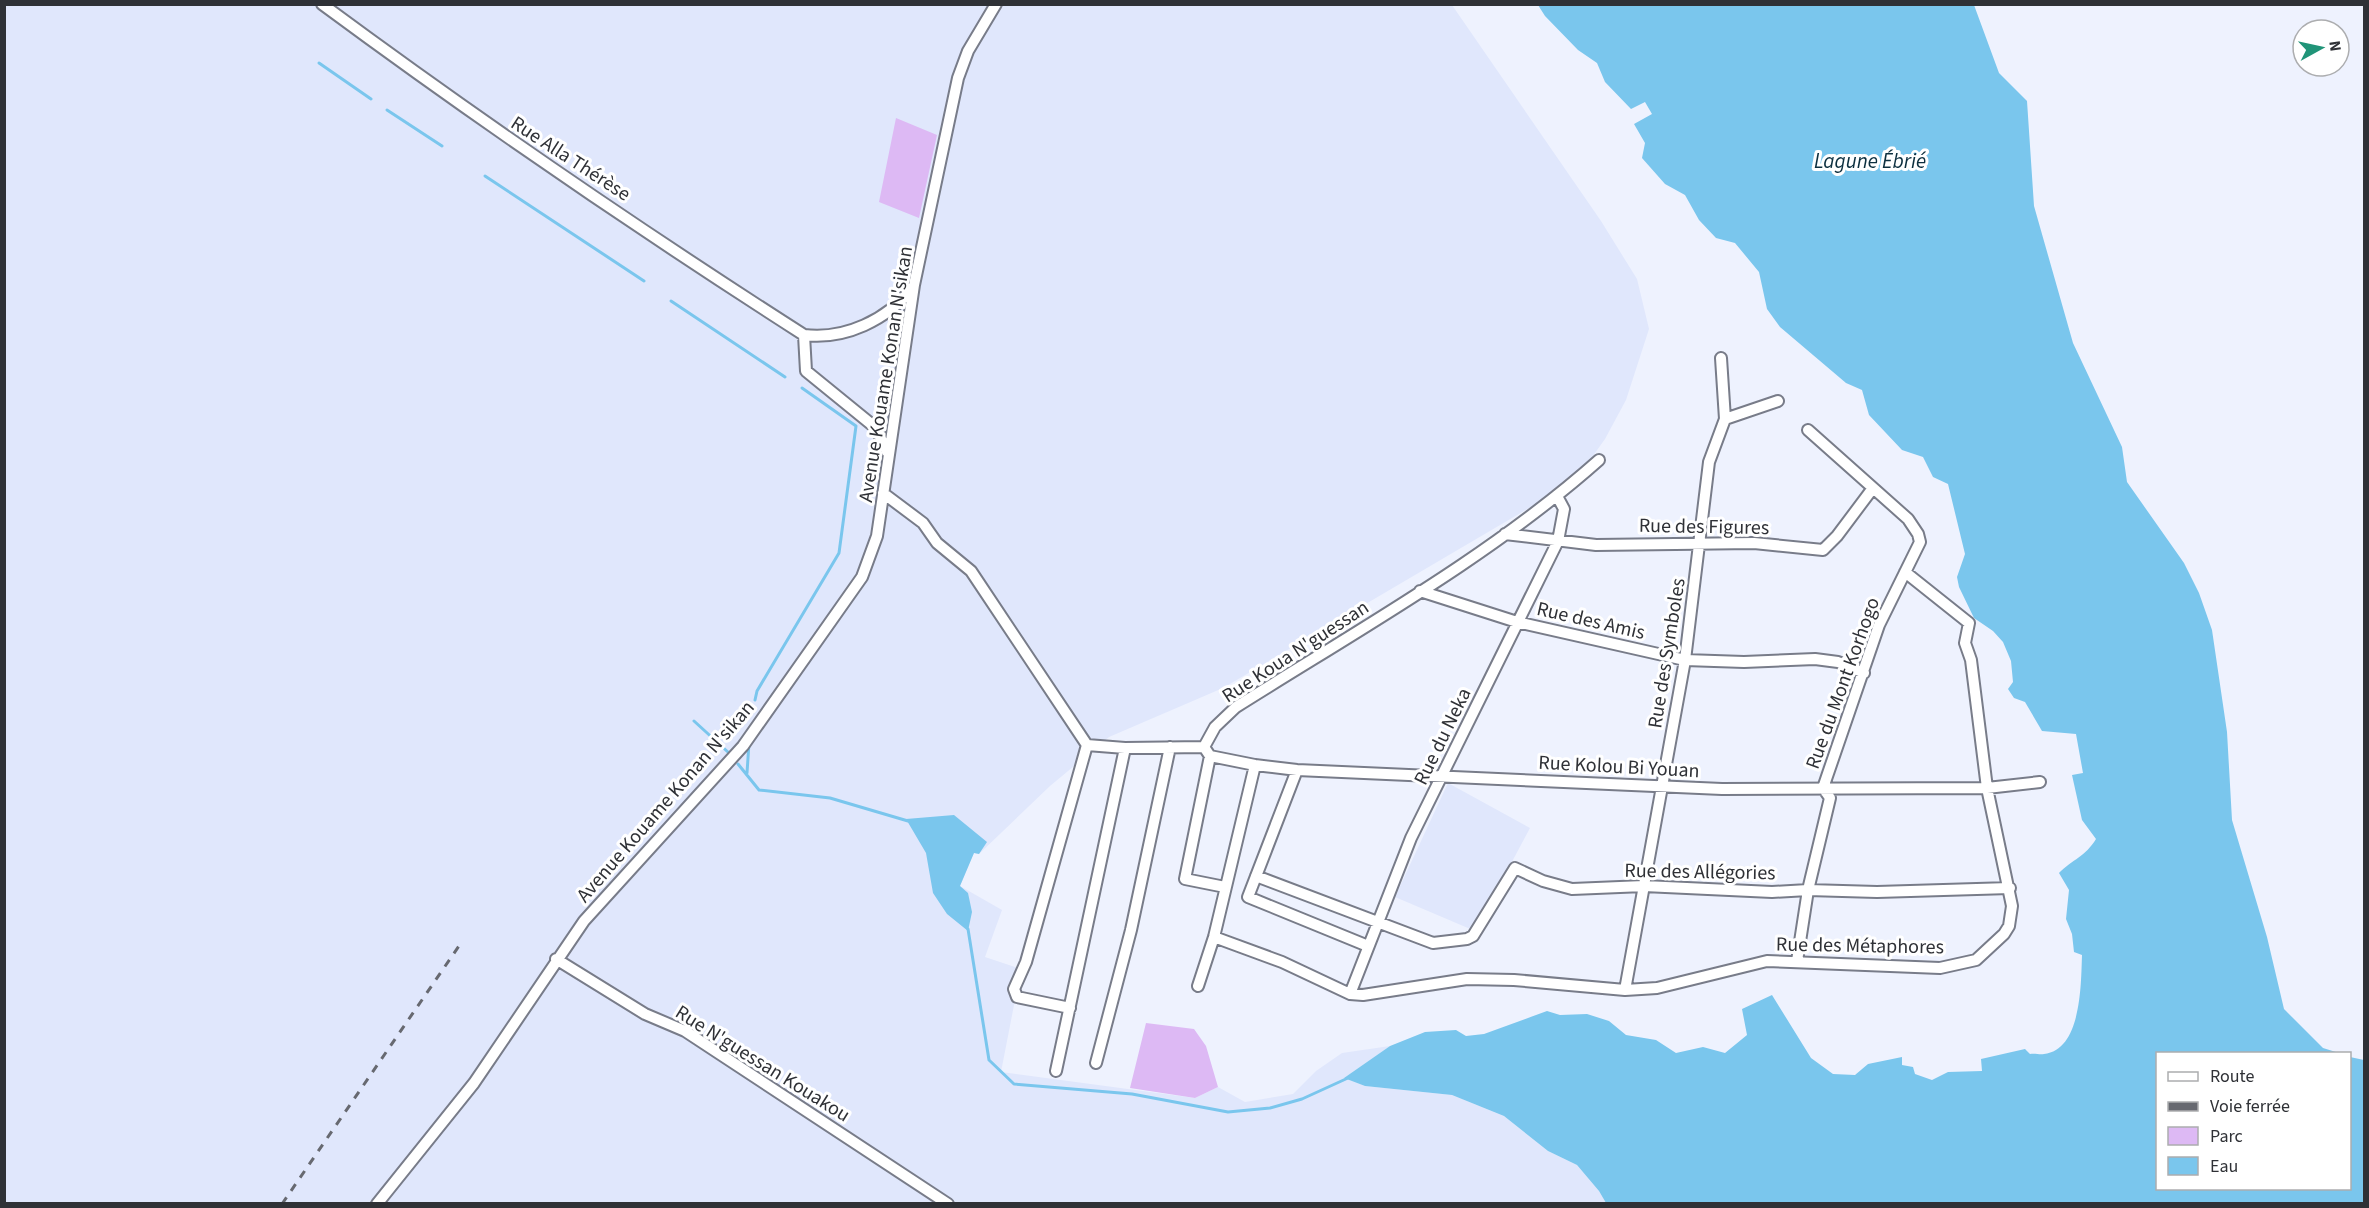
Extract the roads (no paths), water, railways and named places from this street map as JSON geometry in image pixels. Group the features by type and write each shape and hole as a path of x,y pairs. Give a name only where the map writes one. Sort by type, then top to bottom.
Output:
{"street":[{"name":"Rue Alla Thérèse","path":"322,4 407,69 491,127 804,335"},
{"name":"Avenue Kouame Konan N'sikan","path":"377,1203 474,1083 526,1009 556,959 584,921 743,746 862,577 877,536 914,285 958,78 968,51 996,4"},
{"path":"888,455 876,428 806,371 804,335 815,336 852,330 891,310 914,285"},
{"name":"Rue des Symboles","path":"1624,990 1685,660 1700,544 1703,494 1709,462 1725,419 1720,358"},
{"path":"1725,419 1778,401"},
{"name":"Rue du Mont Korhogo","path":"1797,961 1808,890 1830,798 1823,788 1879,625 1920,542 1918,534 1908,519 1808,430"},
{"name":"Rue Koua N'guessan","path":"1207,751 1215,727 1236,707 1420,591 1504,534 1557,496 1599,460"},
{"name":"Rue des Figures","path":"1504,534 1596,545 1754,543 1823,550 1838,536 1873,488"},
{"path":"884,493 923,523 937,543 971,572 1087,745 1026,962 1014,989 1017,997 1071,1008"},
{"name":"Rue du Neka","path":"1350,994 1411,838 1558,541 1564,508 1557,496"},
{"name":"Rue des Métaphores","path":"1214,937 1282,962 1350,994 1363,995 1467,979 1514,980 1624,990 1657,988 1767,960 1940,968 1976,960 2009,926 2012,906 1987,788 1971,660 1965,647 1969,623 1905,572"},
{"name":"Rue des Amis","path":"1420,591 1517,622 1685,660 1744,662 1815,659 1838,662 1864,673"},
{"path":"1087,745 1125,748 1170,747 1207,751 1185,879 1225,887"},
{"path":"1096,1063 1131,930 1170,747"},
{"path":"1056,1071 1125,748"},
{"name":"Rue Kolou Bi Youan","path":"1207,751 1255,765 1297,770 1722,789 1987,788 2040,782"},
{"path":"1198,986 1214,937 1255,765"},
{"path":"1297,770 1248,894 1252,899 1368,946"},
{"name":"Rue des Allégories","path":"1378,924 1433,943 1467,939 1473,936 1515,868 1543,881 1572,889 1644,886 1772,892 1808,890 1877,892 2010,888"},
{"path":"1256,876 1378,924"},
{"name":"Rue N'guessan Kouakou","path":"556,959 645,1014 685,1031 948,1203"}],"water":[{"name":"Lagune Ébrié","path":"1538,5 1974,5 1999,73 2027,101 2034,206 2073,343 2122,447 2127,482 2184,563 2199,593 2212,630 2227,732 2232,820 2267,937 2284,1009 2323,1048 2336,1052 2156,1052 2156,1190 2351,1190 2351,1057 2364,1060 2364,1203 1606,1203 1577,1165 1548,1151 1504,1116 1452,1095 1365,1086 1344,1078 1390,1046 1425,1032 1456,1030 1466,1036 1484,1034 1547,1011 1560,1015 1587,1014 1609,1021 1626,1035 1656,1040 1676,1053 1703,1047 1725,1053 1747,1035 1742,1009 1772,995 1811,1058 1833,1074 1855,1075 1868,1064 1902,1057 1902,1065 1913,1067 1915,1074 1932,1080 1948,1072 1982,1071 1981,1059 2025,1049 2030,1054 2044,1054 2057,1050 2066,1041 2077,1013 2082,955 2074,952 2072,934 2066,919 2069,890 2059,873 2088,850 2096,839 2082,820 2072,775 2083,773 2076,734 2042,731 2025,702 2014,698 2008,689 2013,682 2011,661 2003,642 1993,631 1974,618 1959,587 1957,577 1965,554 1948,484 1933,477 1923,457 1902,450 1869,415 1862,390 1846,383 1780,327 1767,309 1759,272 1735,243 1716,238 1699,220 1685,195 1665,184 1642,158 1645,143 1634,124 1652,114 1645,102 1631,109 1605,82 1597,63 1578,50 1545,16"},
{"path":"954,815 987,842 979,854 974,853 960,886 968,893 972,912 968,931 947,914 933,893 926,853 906,819"}],"waterway":[{"path":"319,63 371,99"},
{"path":"387,110 442,146"},
{"path":"485,176 644,281"},
{"path":"671,301 785,377"},
{"path":"755,700 757,691 839,553 856,426 802,388"},
{"path":"694,721 729,753"},
{"path":"747,773 749,743"},
{"path":"738,764 759,790 830,798 908,821"},
{"path":"968,929 989,1060 1014,1084 1132,1094 1228,1112 1270,1108 1302,1099 1348,1078"}],"railway":[{"path":"282,1204 461,943"}]}
